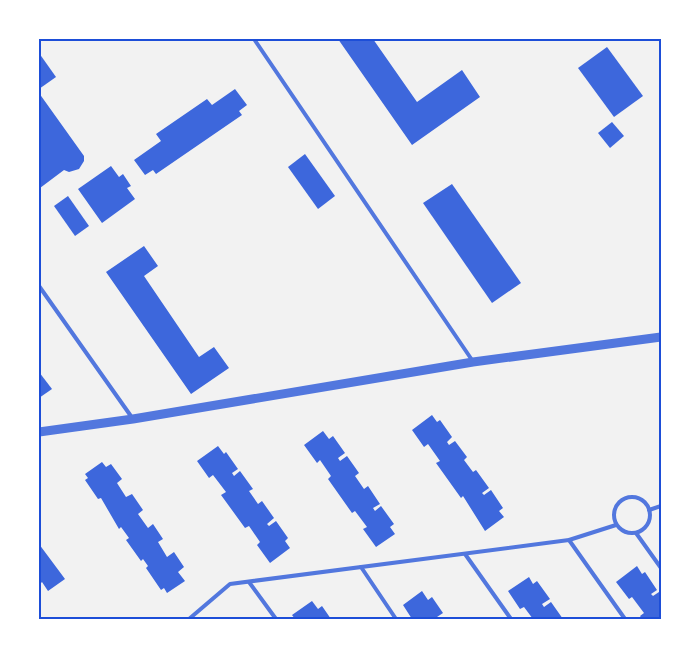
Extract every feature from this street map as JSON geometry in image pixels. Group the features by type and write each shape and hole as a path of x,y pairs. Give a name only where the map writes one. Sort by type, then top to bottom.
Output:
{"street":[{"path":"39,432 473,362 661,337"}],"lane":[{"path":"254,39 473,362"},
{"path":"39,286 133,418"},
{"path":"636,497 642,500 649,510 650,520 647,526 636,533 628,533 616,525 613,511 622,499 636,497"},
{"path":"649,510 661,506"},
{"path":"189,619 230,584 569,540 616,525"},
{"path":"636,533 661,568"},
{"path":"569,540 625,619"},
{"path":"465,554 511,619"},
{"path":"361,567 396,619"},
{"path":"250,582 276,619"}],"building":[{"path":"338,39 373,39 417,102 462,70 480,97 412,145"},
{"path":"607,47 643,96 614,117 578,68"},
{"path":"39,53 56,77 39,89"},
{"path":"235,89 247,105 239,111 242,115 156,174 153,170 145,175 134,160 161,141 156,134 207,99 212,105"},
{"path":"39,93 84,156 84,161 79,169 69,172 64,170 40,188"},
{"path":"612,122 624,136 610,148 598,133"},
{"path":"305,154 335,196 318,209 288,167"},
{"path":"111,166 119,177 123,174 131,186 127,188 135,199 102,223 78,189"},
{"path":"452,184 521,283 492,303 423,203"},
{"path":"68,196 89,226 75,236 54,206"},
{"path":"144,246 158,266 144,276 199,357 214,347 229,368 191,394 106,272"},
{"path":"39,372 52,389 39,398"},
{"path":"432,415 437,422 440,420 452,437 447,442 449,445 455,441 467,457 464,460 473,472 476,470 489,488 482,493 484,495 491,490 503,508 499,511 504,517 485,531 463,496 461,498 436,463 440,461 428,444 424,447 412,430"},
{"path":"323,431 329,439 333,436 345,453 338,458 340,461 347,456 359,473 355,476 364,489 368,486 380,504 373,508 375,511 381,506 394,524 390,527 395,534 376,547 363,529 367,527 355,511 352,513 328,479 331,476 320,460 317,463 304,445"},
{"path":"218,446 224,454 226,452 238,469 232,473 234,476 240,471 253,489 249,491 258,504 262,501 274,518 267,524 269,526 276,521 288,538 285,541 290,548 270,563 257,545 260,542 249,526 245,528 221,495 226,492 213,475 209,478 197,461"},
{"path":"102,462 106,467 111,464 122,479 117,483 126,497 132,494 143,510 138,514 148,528 153,524 163,539 158,542 167,557 174,552 184,567 178,572 185,581 167,593 164,588 161,590 146,568 148,566 143,559 141,561 126,540 129,538 121,527 119,529 101,498 98,499 85,480 88,478 85,474"},
{"path":"39,544 65,579 48,591 42,582 39,585"},
{"path":"637,566 642,574 645,572 657,590 651,594 653,596 659,592 661,595 661,619 642,619 640,616 644,613 632,597 629,599 616,582"},
{"path":"529,577 533,584 537,581 550,599 542,604 544,607 551,602 563,619 533,619 524,607 520,609 508,591"},
{"path":"422,591 428,600 432,597 443,613 437,617 438,619 412,619 403,605"},
{"path":"312,601 318,609 322,606 331,619 295,619 292,615"}]}
